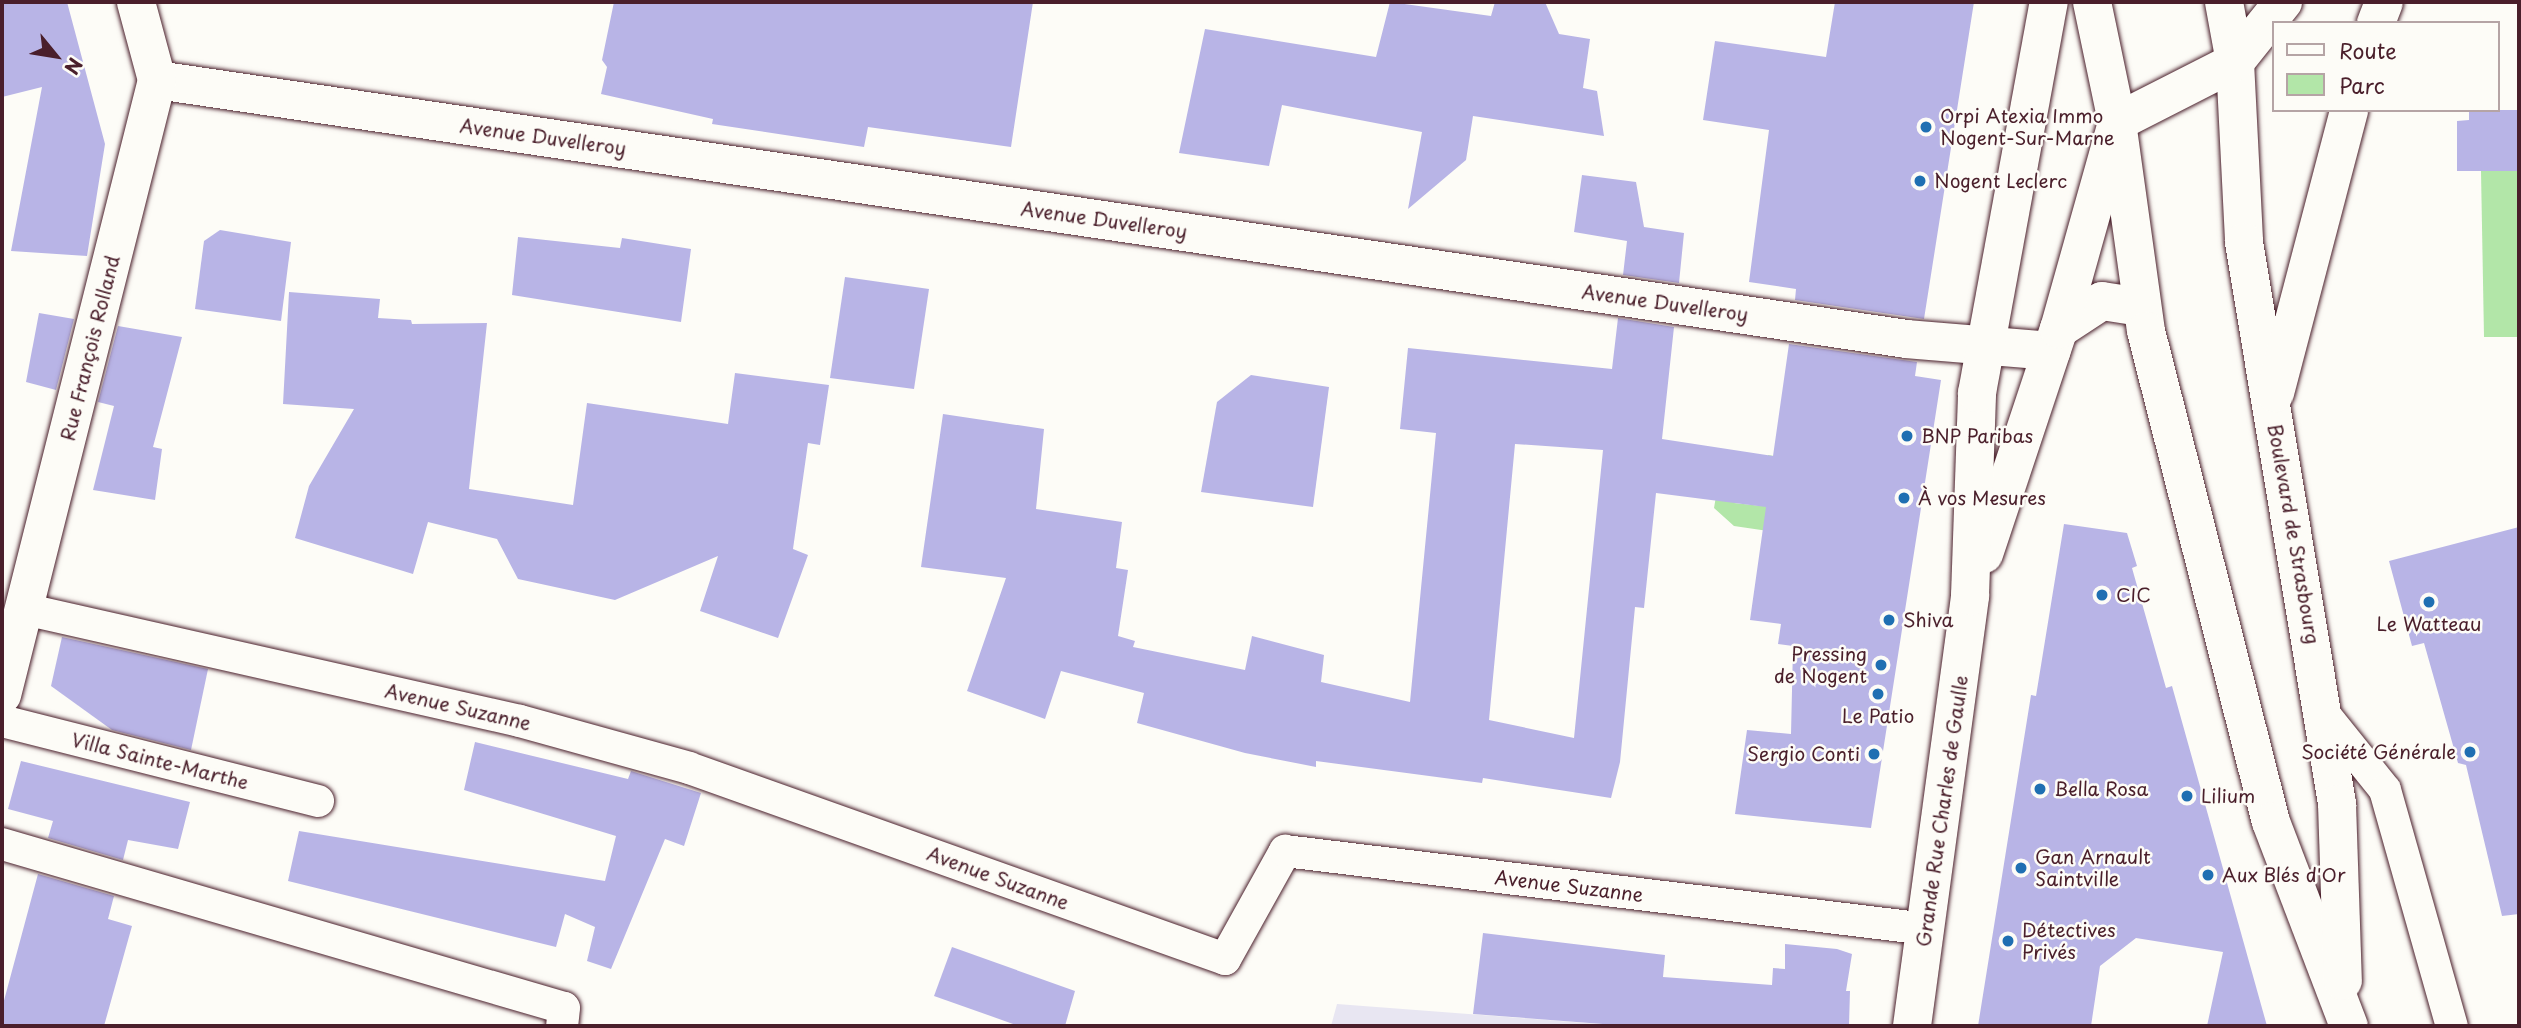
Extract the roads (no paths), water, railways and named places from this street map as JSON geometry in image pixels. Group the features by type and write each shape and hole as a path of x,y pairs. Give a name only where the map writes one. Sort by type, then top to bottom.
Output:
{"main road":[{"name":"Rue François Rolland","path":"2,695 157,80 136,2"},
{"name":"Grande Rue Charles de Gaulle","path":"1912,1026 1970,596 1977,393 2049,2"},
{"name":"Boulevard de Strasbourg","path":"2092,2 2117,122 2141,307 2271,822 2347,1016"},
{"name":"Boulevard de Strasbourg","path":"2224,2 2235,62 2244,242 2337,804 2347,1016"},
{"path":"2117,122 2235,62 2283,2"},
{"path":"2377,21 2384,2"},
{"name":"Avenue Duvelleroy","path":"157,80 1986,348 2056,340"},
{"path":"2272,405 2348,112"},
{"name":"Grande Rue Charles de Gaulle","path":"1970,596 2056,340 2117,122"},
{"path":"2056,340 2102,301 2141,307"}],"lane":[{"name":"Avenue Suzanne","path":"24,609 520,721 689,768 1225,959 1285,851 1927,929"},
{"path":"2324,714 2385,790 2452,1026"},
{"name":"Villa Sainte-Marthe","path":"2,721 318,801"},
{"path":"2,844 564,1008 562,1026"}],"place":[{"name":"Orpi Atexia Immo Nogent-Sur-Marne","path":"1926,127"},
{"name":"Nogent Leclerc","path":"1920,181"},
{"name":"BNP Paribas","path":"1907,436"},
{"name":"À vos Mesures","path":"1904,498"},
{"name":"CIC","path":"2102,595"},
{"name":"Le Watteau","path":"2429,602"},
{"name":"Shiva","path":"1889,620"},
{"name":"Pressing de Nogent","path":"1881,665"},
{"name":"Le Patio","path":"1878,694"},
{"name":"Société Générale","path":"2470,752"},
{"name":"Sergio Conti","path":"1874,754"},
{"name":"Bella Rosa","path":"2040,789"},
{"name":"Lilium","path":"2187,796"},
{"name":"Gan Arnault Saintville","path":"2021,868"},
{"name":"Aux Blés d'Or","path":"2208,875"},
{"name":"Détectives Privés","path":"2008,941"}]}
